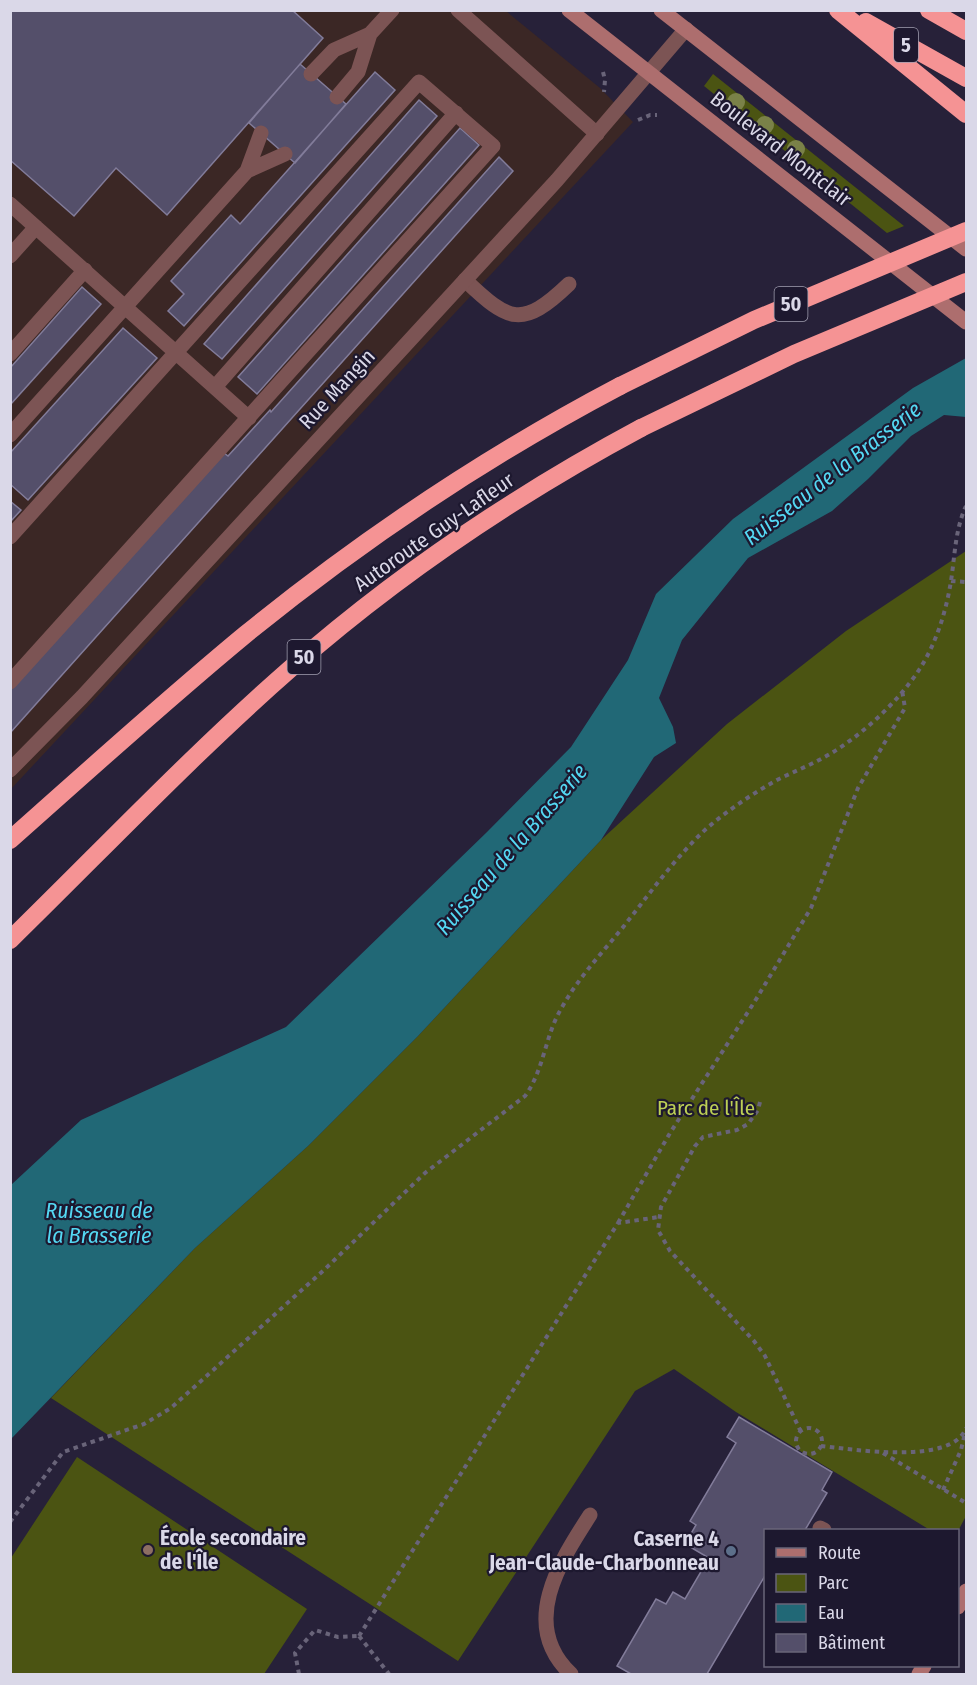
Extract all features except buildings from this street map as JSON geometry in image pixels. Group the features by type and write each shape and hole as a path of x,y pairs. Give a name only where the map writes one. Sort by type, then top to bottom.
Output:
{"highway":[{"path":"838,10 966,114"},
{"name":"5","path":"847,10 966,78"},
{"name":"5","path":"929,10 966,31"},
{"name":"Autoroute Guy-Lafleur","path":"10,840 206,667 326,572 454,481 550,423 754,320 966,231"},
{"name":"Autoroute Guy-Lafleur","path":"10,940 241,713 338,629 397,583 500,510 641,428 794,354 966,282"}],"main road":[{"name":"Boulevard Montclair","path":"569,10 966,322"},
{"name":"Boulevard Montclair","path":"661,10 966,249"}],"street":[{"path":"311,74 334,50 370,34 392,10"},
{"path":"458,10 597,134"},
{"name":"Rue Mangin","path":"10,770 82,697 465,280 597,134 686,29"},
{"path":"337,96 358,72 370,34"},
{"path":"10,537 419,82 493,146 10,682"},
{"path":"215,387 456,113"},
{"path":"10,435 247,171 261,133"},
{"path":"247,171 285,154"},
{"path":"10,204 249,418"},
{"path":"10,256 36,227"},
{"path":"10,354 85,270"},
{"path":"465,280 491,305 518,315 542,306 569,284"},
{"path":"571,1674 558,1660 550,1645 546,1629 546,1609 549,1591 558,1569 590,1515"}],"path":[{"path":"600,98 605,89 603,72"},
{"path":"636,122 643,117 657,115"},
{"path":"10,1522 63,1452 144,1424 171,1408 316,1278 426,1173 525,1096 533,1086 551,1029 572,990 680,856 706,830 744,800 854,738 878,717 918,672 936,637 951,581 958,529 966,506"},
{"path":"951,581 966,582"},
{"path":"359,1636 618,1223 670,1133 811,909 858,788 905,708 902,690"},
{"path":"760,1102 758,1110 748,1124 736,1130 703,1137 695,1146 661,1207 658,1230 670,1251 754,1341 765,1356 800,1430"},
{"path":"618,1223 658,1217"},
{"path":"807,1427 814,1428 822,1438 821,1446 814,1453 801,1451 796,1443 796,1435 807,1427"},
{"path":"821,1446 882,1453 917,1452 937,1449 953,1442 966,1430"},
{"path":"943,1490 961,1450 966,1430"},
{"path":"882,1453 966,1503"},
{"path":"299,1674 295,1653 315,1630 338,1637 359,1636"},
{"path":"359,1636 389,1674"}],"shaded area":[{"path":"11,11 506,11 600,88 633,122 11,789"}],"green space":[{"path":"713,74 904,226 887,233 704,86"},
{"name":"Parc de l'Île","path":"966,551 966,1516 959,1529 928,1529 736,1412 674,1369 635,1391 458,1661 51,1398 195,1248 308,1146 418,1036 601,840 727,724 846,631"},
{"name":"École secondaire de l'Île","path":"77,1457 307,1609 264,1674 11,1674 11,1558"}],"water":[{"name":"Ruisseau de la Brasserie","path":"966,358 966,417 944,415 911,436 832,511 748,558 682,640 659,698 673,727 676,743 654,757 601,840 418,1036 308,1146 195,1248 11,1439 11,1185 81,1120 286,1027 571,747 628,660 656,594 733,519 913,388"}],"place":[{"name":"École secondaire de l'Île","path":"148,1550"},
{"name":"Caserne 4 Jean-Claude-Charbonneau","path":"731,1551"}]}
